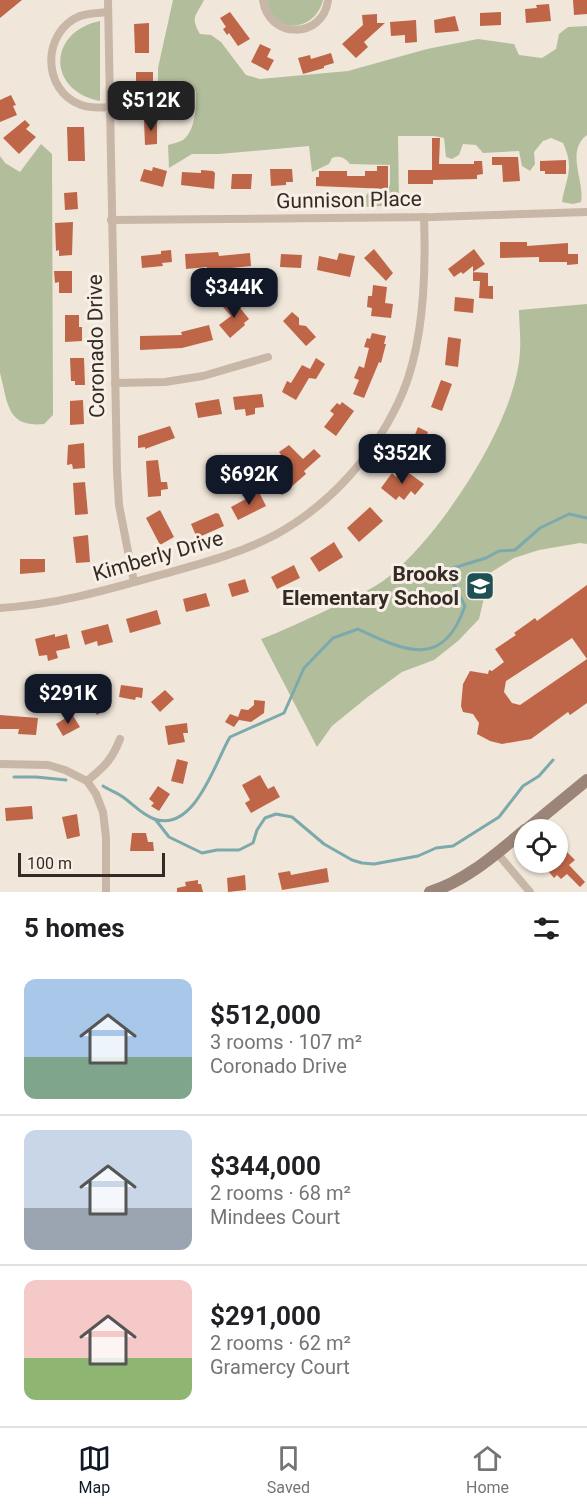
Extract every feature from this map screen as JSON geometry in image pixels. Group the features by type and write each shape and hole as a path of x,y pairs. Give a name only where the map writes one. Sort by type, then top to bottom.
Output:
{"street":[{"name":"Coronado Drive","path":"108,0 117,471 119,505 134,582"},
{"path":"263,0 268,16 275,24 288,30 301,30 314,25 322,17 328,0"},
{"path":"108,12 80,16 59,32 52,47 51,71 60,91 78,104 91,108 109,107"},
{"name":"Gunnison Place","path":"111,220 424,217 587,212"},
{"name":"Kimberly Drive","path":"0,608 72,599 236,552 277,534 330,495 356,468 382,430 403,391 414,353 422,309 424,217"},
{"path":"115,383 165,382 194,377 268,357"},
{"path":"87,781 106,766 114,756 120,739"},
{"path":"0,764 48,765 65,770 87,781 96,794 103,812 106,837 106,892"},
{"path":"539,819 587,780"},
{"path":"430,892 450,884 497,854 514,839"},
{"path":"497,854 530,892"}],"green space":[{"path":"173,0 204,0 195,20 200,34 211,35 221,42 246,75 260,79 348,71 427,49 478,39 514,44 519,55 542,58 556,49 559,34 568,27 587,26 587,135 577,149 576,158 582,194 581,202 573,204 562,202 569,173 567,152 563,143 551,138 543,141 534,152 535,164 530,171 522,166 519,151 483,153 476,145 463,144 459,155 452,159 446,157 444,138 398,136 399,205 364,207 363,200 368,193 388,191 390,165 350,164 337,157 332,158 329,164 312,172 309,146 219,154 192,154 169,168 168,145 183,140 191,130 196,97 196,91 169,92 158,87 158,68"},
{"path":"267,0 323,0 319,11 312,19 294,26 277,19"},
{"path":"100,21 100,101 83,95 70,86 63,74 60,61 63,49 70,37 83,27"},
{"path":"41,144 52,154 53,415 44,424 32,424 22,422 11,411 0,373 0,156 5,163 20,172"},
{"path":"587,304 587,544 580,543 539,550 514,558 490,573 484,584 485,594 479,619 458,641 434,660 402,672 369,696 332,726 317,747 261,639 366,591 391,575 411,556 454,503 492,441 516,379 520,351 519,310"}],"building":[{"path":"0,0 22,0 0,18"},
{"path":"573,0 587,0 587,14 574,15"},
{"path":"549,4 551,21 526,23 525,9"},
{"path":"230,12 250,39 238,46 229,33 227,35 223,29 226,27 220,18"},
{"path":"501,12 501,25 480,26 480,13"},
{"path":"377,14 377,23 385,23 364,42 368,47 356,58 342,44 363,25 362,15"},
{"path":"455,16 459,31 435,33 434,20"},
{"path":"416,20 417,42 405,43 405,35 391,36 390,22"},
{"path":"149,23 149,53 135,53 134,24"},
{"path":"260,44 271,49 267,57 274,60 268,71 251,62"},
{"path":"331,53 334,63 303,74 298,58 310,55 311,59"},
{"path":"136,72 153,72 153,101 139,101 139,95 136,95"},
{"path":"11,95 16,105 13,106 17,115 0,122 0,100"},
{"path":"157,119 157,144 145,145 144,120"},
{"path":"25,120 30,125 26,129 36,137 19,154 3,138"},
{"path":"67,127 84,127 85,161 68,161"},
{"path":"432,138 440,138 439,164 474,164 474,161 482,161 483,174 477,175 477,179 433,180 433,184 408,184 408,170 432,170"},
{"path":"492,157 518,157 520,181 503,182 502,165 492,165"},
{"path":"566,160 566,174 545,174 545,171 540,171 540,161"},
{"path":"377,166 388,166 388,189 316,186 319,171 347,171 347,176 365,176 365,171 377,171"},
{"path":"153,167 167,171 163,187 140,181 144,169 152,171"},
{"path":"270,169 292,169 293,182 271,186"},
{"path":"201,170 215,173 214,189 181,185 182,172 201,173"},
{"path":"232,174 252,174 251,189 231,189"},
{"path":"77,192 78,209 65,210 64,193"},
{"path":"73,222 72,255 59,256 59,250 56,251 55,223"},
{"path":"500,242 527,242 527,246 568,243 568,254 578,254 578,264 539,262 539,257 500,258"},
{"path":"374,249 393,273 386,281 364,258"},
{"path":"474,249 485,264 473,272 473,266 463,274 461,272 454,277 448,269"},
{"path":"171,250 172,262 162,263 163,266 142,268 141,256 161,254 161,251"},
{"path":"218,252 219,256 250,253 251,266 231,268 232,282 208,285 207,267 186,269 185,254"},
{"path":"339,253 355,256 350,277 317,270 319,256 337,260"},
{"path":"281,254 302,255 301,268 280,267"},
{"path":"54,271 72,271 72,293 59,293 59,282 55,283"},
{"path":"473,272 488,273 488,286 493,286 493,299 479,298 480,281 473,281"},
{"path":"373,285 387,287 385,303 393,304 391,318 371,316 372,308 367,307 368,296 372,296"},
{"path":"455,297 474,299 473,313 454,311"},
{"path":"233,299 249,319 230,338 219,325 231,316 223,307"},
{"path":"292,312 299,318 299,325 306,326 316,337 306,346 283,321"},
{"path":"65,315 79,315 82,341 65,342"},
{"path":"209,325 213,340 182,348 140,350 140,336 182,335 181,332"},
{"path":"372,333 386,336 384,344 386,344 381,363 379,362 364,398 353,394 359,380 354,378 359,366 364,368 369,348 364,347 367,338 370,339"},
{"path":"448,337 461,339 458,367 445,365"},
{"path":"70,358 84,358 85,385 75,385 75,381 71,381"},
{"path":"316,358 325,364 316,379 309,378 296,400 282,392 287,381 291,383 302,365 310,369"},
{"path":"441,380 452,384 442,411 431,407"},
{"path":"262,394 264,407 255,408 255,414 246,416 245,409 235,410 233,397"},
{"path":"219,399 222,414 198,418 195,403"},
{"path":"83,400 84,424 70,425 70,401"},
{"path":"342,402 354,411 336,436 324,427 334,414 330,411 337,403 340,405"},
{"path":"170,426 175,438 145,449 145,447 138,448 138,436"},
{"path":"418,427 428,432 420,451 410,447"},
{"path":"84,443 85,468 73,469 72,464 67,465 68,445"},
{"path":"289,445 303,459 314,449 321,456 304,471 306,474 282,495 260,470 260,466 263,463 269,465 281,455 279,452"},
{"path":"158,460 161,482 167,482 168,489 161,490 161,496 148,497 146,461"},
{"path":"402,468 424,484 415,495 411,491 404,500 399,496 396,500 381,488 392,473 396,477"},
{"path":"85,482 88,514 75,515 73,483"},
{"path":"259,492 266,506 238,520 231,507"},
{"path":"370,507 383,521 359,542 347,528"},
{"path":"160,510 174,537 160,545 146,518"},
{"path":"216,513 219,514 224,526 197,538 191,524"},
{"path":"88,535 90,562 76,563 73,537"},
{"path":"334,542 343,557 319,572 310,558"},
{"path":"20,559 45,559 45,572 20,574"},
{"path":"294,565 300,578 277,589 271,577"},
{"path":"245,579 249,592 232,597 228,584"},
{"path":"587,585 587,659 587,703 570,715 568,712 531,739 502,744 477,734 479,723 473,714 463,712 461,706 463,684 470,671 488,674 489,670 492,671 504,662 495,649 535,618 537,621","holes":["572,638 587,659 520,705 512,703 504,692 506,681"]},
{"path":"206,593 210,606 186,612 183,599"},
{"path":"157,610 161,624 130,633 126,619"},
{"path":"108,624 113,642 98,646 97,641 85,645 81,631"},
{"path":"55,634 55,637 67,634 70,648 56,651 58,658 48,661 47,655 39,656 35,639"},
{"path":"121,685 143,688 142,698 136,697 135,700 119,697"},
{"path":"93,690 96,695 102,692 111,706 97,715 90,705 82,711 76,701"},
{"path":"165,690 174,699 160,712 151,702"},
{"path":"254,700 265,701 264,713 251,722 239,720 234,727 225,722 230,714 238,717 241,709 248,710 254,705"},
{"path":"72,714 80,727 63,736 56,724"},
{"path":"0,715 38,718 36,735 18,734 19,729 0,729"},
{"path":"187,723 188,733 183,733 185,742 168,745 165,726"},
{"path":"177,759 188,762 183,784 171,781"},
{"path":"260,775 268,789 274,786 280,797 251,813 245,803 250,800 242,785"},
{"path":"158,786 170,794 159,811 151,806 154,803 149,799"},
{"path":"32,806 33,819 6,821 5,808"},
{"path":"77,814 80,836 67,839 62,817"},
{"path":"132,833 146,833 148,842 153,842 154,851 130,851"},
{"path":"568,853 575,860 569,865 585,882 580,887 567,874 561,879 557,875 554,878 550,873 568,873"},
{"path":"327,868 329,882 282,890 278,873 290,871 291,875"},
{"path":"245,875 246,890 228,892 227,878"},
{"path":"198,880 203,892 177,892 177,888 186,886 185,882"}],"waterway":[{"path":"103,786 154,819 168,821 181,816 202,793 230,737 284,713 304,668 333,638 358,629 391,644 407,648 421,650 434,647 446,640 456,626 465,606 449,575 450,569 486,558 499,551 515,550 540,528 569,514 587,518"},
{"path":"155,819 169,837 202,853 239,850 253,843 257,830 265,818 276,814 292,817 324,844 352,860 374,864 418,856 436,848 453,846 499,817 523,786 539,776 553,760"},
{"path":"14,777 66,780"}],"place":[{"name":"Brooks Elementary School","path":"480,586"}]}
